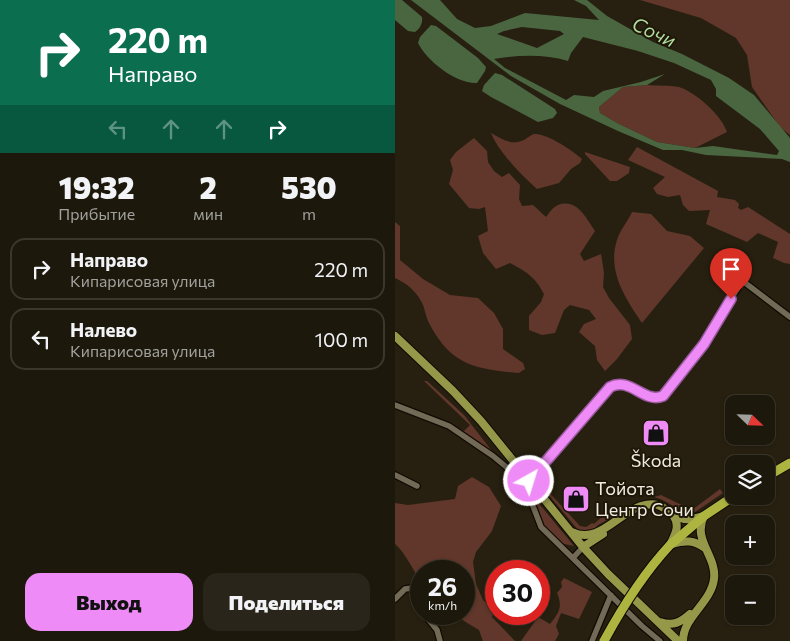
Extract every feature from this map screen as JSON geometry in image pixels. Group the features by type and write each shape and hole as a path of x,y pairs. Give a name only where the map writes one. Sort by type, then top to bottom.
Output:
{"highway":[{"path":"775,472 790,463"},
{"path":"604,641 631,593 656,560 670,545 704,516 725,502"}],"main road":[{"path":"395,336 453,391 481,421 529,481 583,547 595,561 675,638 709,594 715,578 713,563 705,548 700,530 704,516 684,519 663,507 652,505 641,507 617,520 583,547"},
{"path":"670,545 677,530 673,514"},
{"path":"569,530 581,536 597,535"},
{"path":"595,561 593,550 597,535"},
{"path":"670,545 680,541 690,541 700,544 705,548"},
{"path":"657,621 671,624 685,623"},
{"path":"683,641 685,623"}],"street":[{"path":"529,481 610,387 618,384 628,386 651,398 663,396 704,344 740,284 744,282 790,317"},
{"path":"395,405 449,426 493,456 511,471"},
{"path":"395,476 417,486"},
{"path":"528,493 541,527 642,626 660,641"},
{"path":"573,558 583,547"},
{"path":"395,599 405,589 410,588"},
{"path":"592,641 611,595"},
{"path":"433,625 437,630 440,641"}],"shaded area":[{"path":"395,0 402,0 422,17 421,26 415,32 408,31 395,20"},
{"path":"411,0 440,0 457,19 475,28 491,26 525,13 599,20 586,6 574,0 587,0 607,16 653,42 682,54 729,78 754,95 790,138 790,162 782,159 706,155 682,150 663,150 560,104 511,76","holes":["522,27 560,31 564,34 537,48 497,34","583,37 638,51 674,63 711,80 716,89 716,96 760,129 779,151 777,155 713,146 695,148 657,142 600,113 599,107 623,87 647,85 665,74 603,91 594,97 574,95 566,100 505,68 494,59 531,56 550,57 568,61 571,53"]},
{"path":"640,0 790,0 790,135 780,127 752,87 747,55 736,38 701,18"},
{"path":"431,25 436,26 478,58 486,67 477,83 460,80 451,76 435,64 422,50 418,43 420,37"},
{"path":"495,73 502,75 555,109 557,113 553,118 538,122 491,97 482,91 484,85"},
{"path":"647,85 679,87 693,94 714,112 727,132 695,148 657,142 600,113 599,107 623,87"},
{"path":"491,133 507,141 515,142 524,140 534,134 546,136 582,159 559,183 537,189 505,155"},
{"path":"474,138 487,151 488,162 494,171 502,177 509,173 520,185 519,199 522,206 533,205 546,217 556,206 571,204 580,210 595,231 580,254 584,261 601,254 604,273 603,287 630,325 632,339 605,371 597,360 595,346 579,332 584,324 596,319 589,310 570,305 564,310 555,333 542,335 529,330 529,316 541,302 544,294 541,288 530,276 510,263 496,269 483,253 478,236 488,231 485,207 479,209 469,208 449,184 453,170 450,160 456,152"},
{"path":"637,147 718,191 717,197 735,200 739,204 738,208 741,210 748,207 790,234 790,264 773,258 778,242 758,233 747,242 706,224 710,210 689,211 683,205 680,195 668,197 657,194 653,188 665,177 628,160"},
{"path":"585,152 630,167 629,173 617,181 610,181"},
{"path":"632,212 651,214 667,231 690,236 704,248 642,323 619,284 614,263 617,240"},
{"path":"395,222 400,226 400,260 423,279 450,295 478,298 494,313 503,329 503,349 523,363 525,369 519,373 477,366 465,362 446,348 429,323 419,297 410,287 395,278"},
{"path":"424,381 427,381 464,415 495,455 422,413 464,431 470,425"},
{"path":"472,477 489,487 501,506 492,531 476,552 474,560 410,560 410,564 395,544 395,503 408,505 455,499 458,486"},
{"path":"544,478 546,489 580,526 586,527 592,523 594,524 613,507 618,514 598,525 591,532 579,531 541,486"},
{"path":"720,489 723,493 695,512 679,510 665,501 654,497 661,495 692,510"},
{"path":"532,495 574,546 559,543 542,526"},
{"path":"475,577 476,584 485,602 485,625 500,625 515,641 483,641 479,630 471,625 475,625"},
{"path":"564,578 592,592 579,619 561,613 556,626 559,634 555,641 521,641 532,625 550,625 559,610 560,602 557,593 562,587 561,582"}],"place":[{"name":"Škoda","path":"656,433"},
{"name":"Тойота Центр Сочи","path":"576,499"}],"route":[{"path":"529,481 610,387 618,384 628,386 651,398 661,397 668,392 704,344 731,299"}],"water label":[{"name":"Сочи","path":"654,32"}]}
